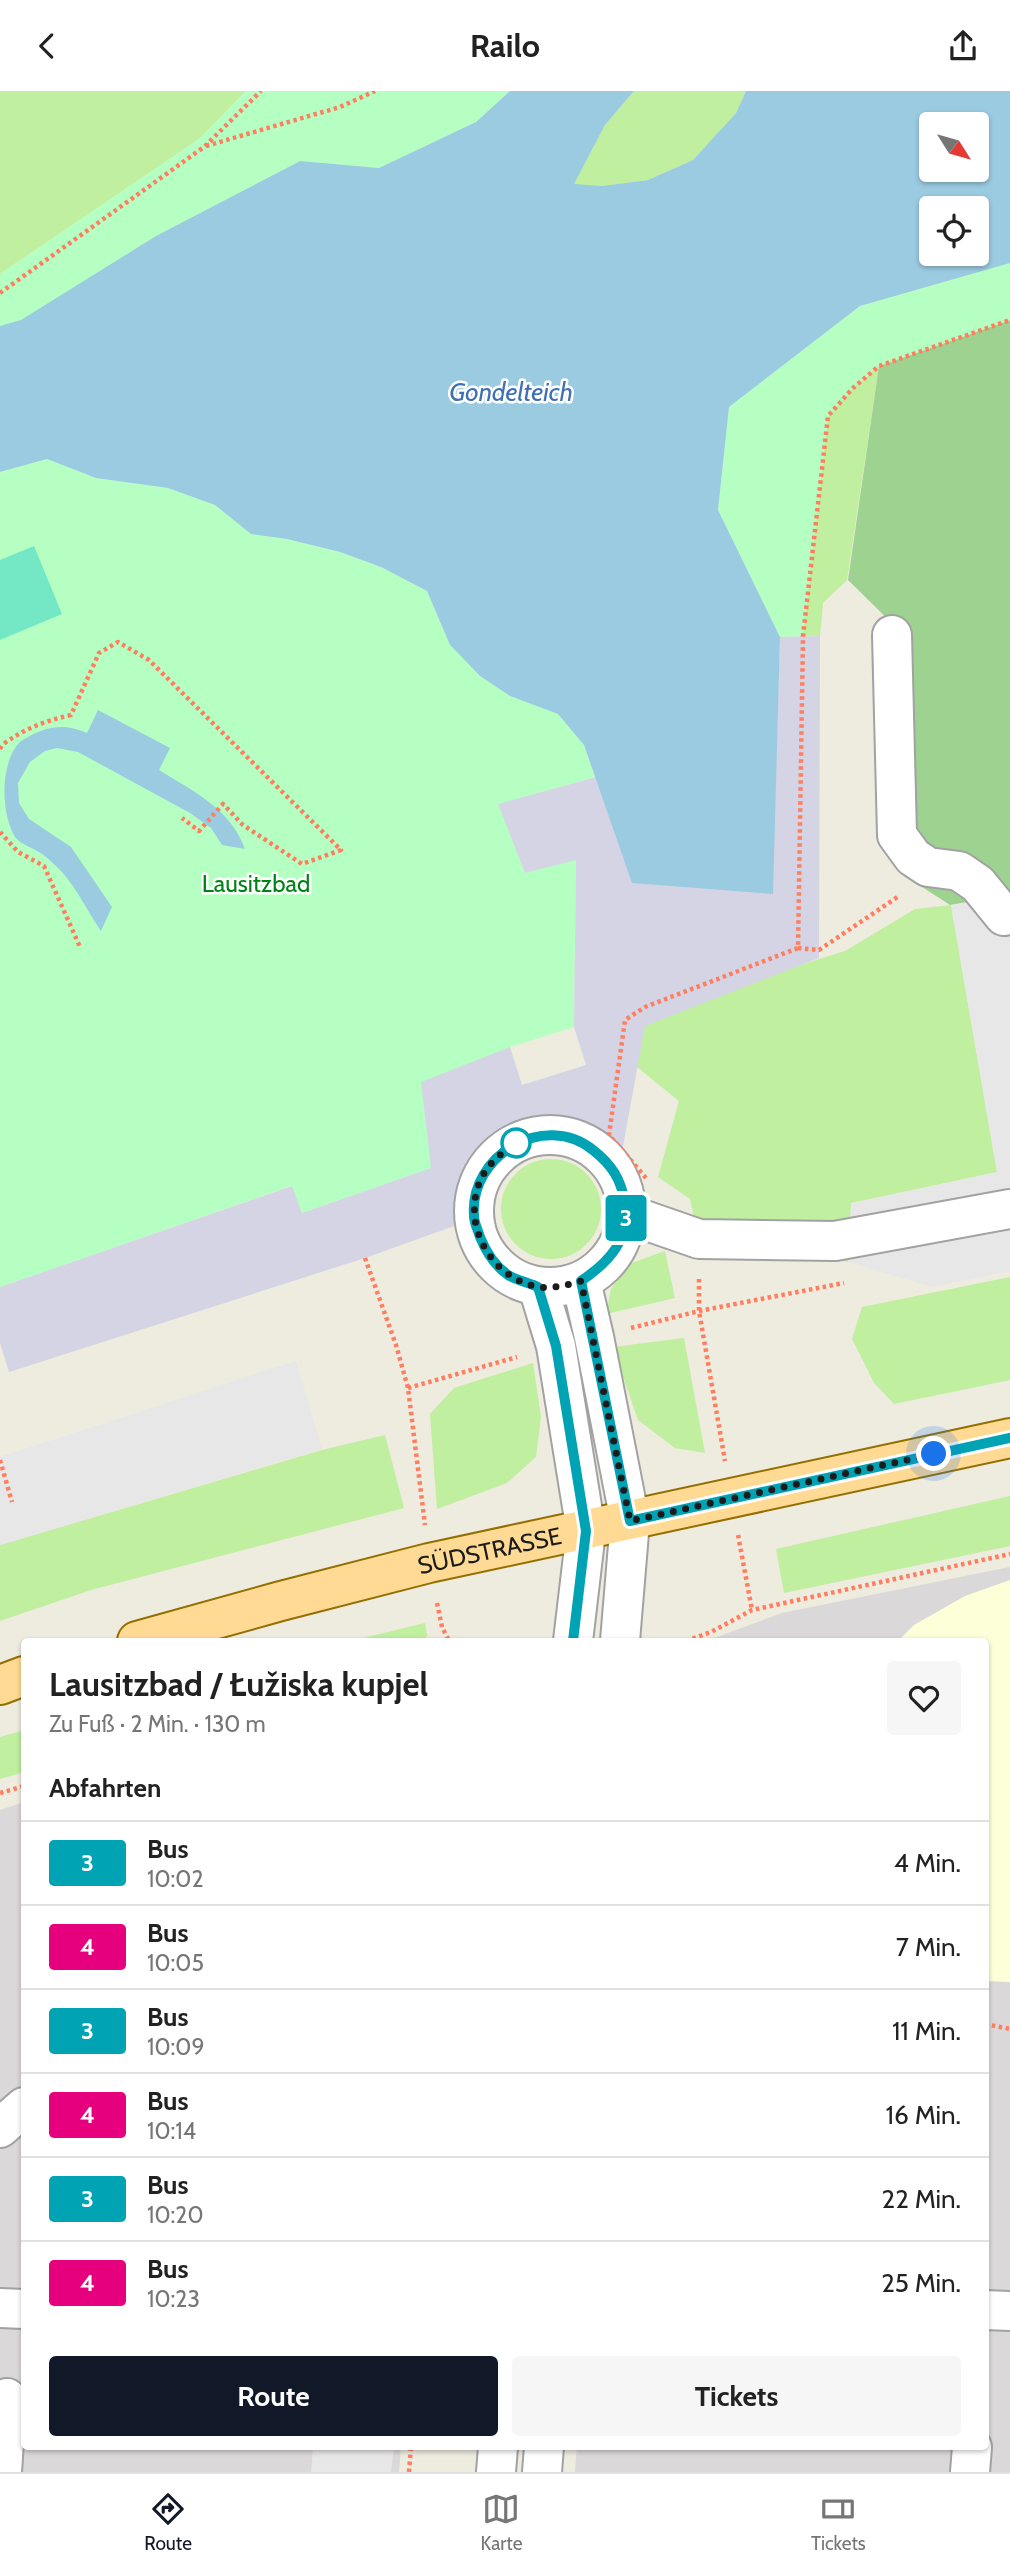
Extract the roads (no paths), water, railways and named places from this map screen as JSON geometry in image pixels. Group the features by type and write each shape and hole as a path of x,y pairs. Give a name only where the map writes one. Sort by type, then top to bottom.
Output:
{"main road":[{"name":"SÜDSTRASSE","path":"148,1638 429,1563 1010,1438"},
{"path":"0,1685 21,1677"}],"street":[{"path":"892,635 897,835 913,857 928,867 959,871 978,884 1004,916"},
{"path":"536,1135 556,1135 584,1142 610,1163 622,1185 627,1214 622,1238 605,1265 581,1281 559,1287 538,1287 509,1276 486,1253 474,1219 475,1196 481,1179 495,1159 518,1141 536,1135"},
{"path":"627,1214 699,1239 835,1241 1010,1209"},
{"path":"581,1281 630,1521 620,1638"},
{"path":"538,1287 556,1346 586,1531 573,1638"},
{"path":"0,2128 21,2110"},
{"path":"0,2308 21,2309"},
{"path":"989,2310 1010,2311"},
{"path":"2,2472 7,2398"},
{"path":"496,2472 498,2450"},
{"path":"542,2472 544,2450"},
{"path":"971,2472 972,2450"}],"water":[{"name":"Gondelteich","path":"510,91 634,91 605,125 574,184 602,186 648,180 693,160 736,113 746,91 1010,91 1010,263 860,306 729,407 718,510 780,637 773,894 632,883 584,745 558,714 510,696 480,676 450,645 427,591 381,567 340,552 287,539 251,534 215,505 168,488 96,478 47,459 0,472 0,326 21,320 156,236 300,161 379,168 476,122"},
{"path":"98,710 170,748 159,770 210,802 230,822 245,849 222,845 211,828 190,813 78,752 57,748 45,751 30,762 18,783 19,803 29,819 71,847 112,907 101,931 62,872 42,854 15,837 7,814 4,787 9,761 21,741 38,732 61,727 87,733"}],"park label":[{"name":"Lausitzbad","path":"256,883"}]}
